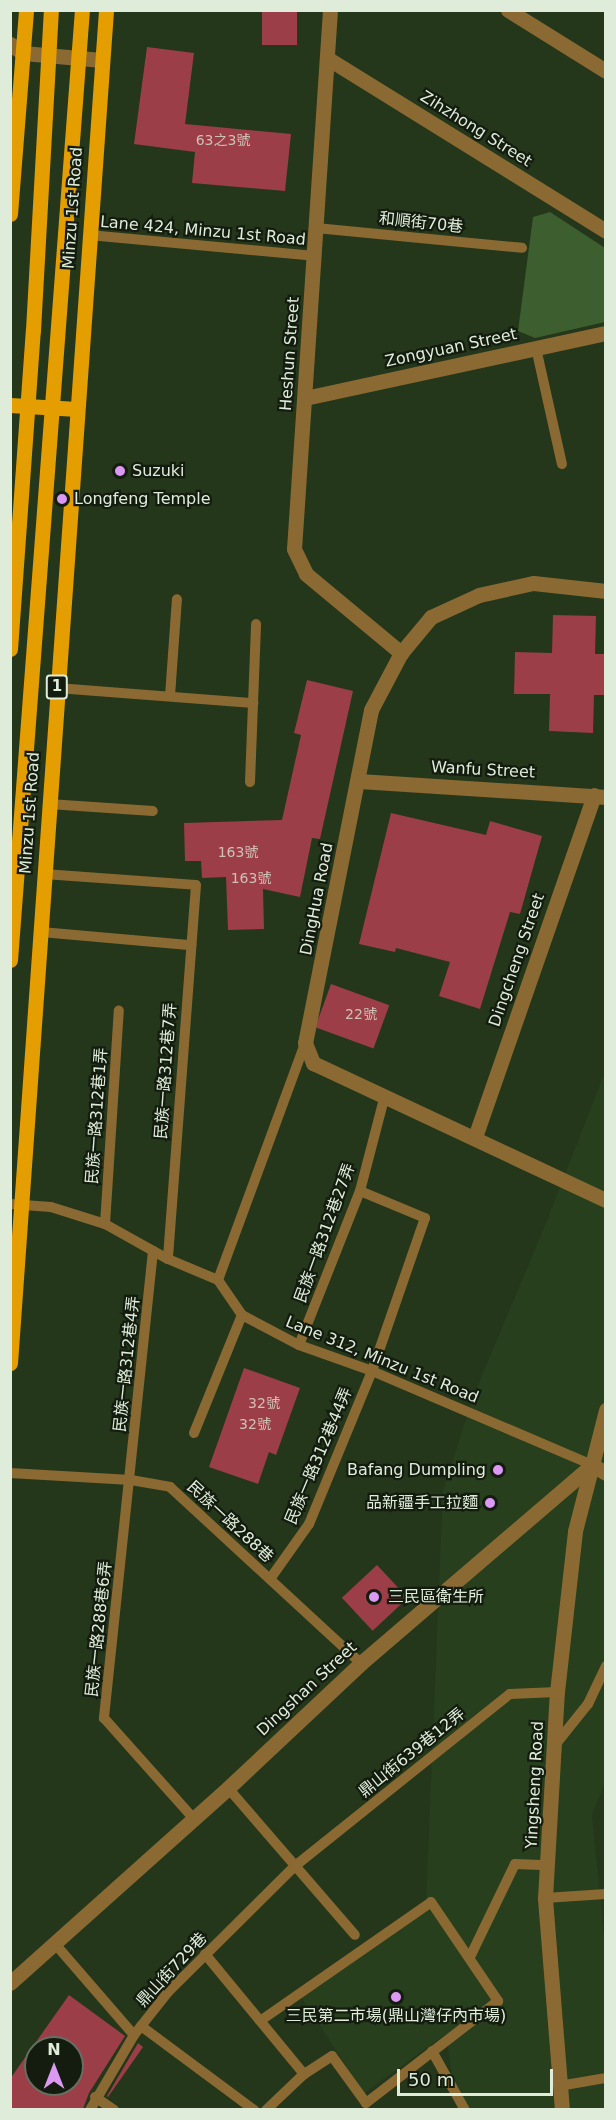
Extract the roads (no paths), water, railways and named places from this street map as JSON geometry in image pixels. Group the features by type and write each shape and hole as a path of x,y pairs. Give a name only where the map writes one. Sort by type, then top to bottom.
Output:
{"main road":[{"path":"10,214 17,48 26,10"},
{"name":"Minzu 1st Road","path":"10,649 28,406 51,10"},
{"name":"Minzu 1st Road","path":"10,960 54,407 82,10"},
{"name":"Minzu 1st Road","path":"10,1363 16,1204 41,932 88,235 106,10"},
{"path":"10,405 77,409"}],"street":[{"name":"Heshun Street","path":"330,10 294,549 306,574 401,652"},
{"path":"508,10 606,71"},
{"path":"17,48 48,57 102,60"},
{"name":"Zihzhong Street","path":"327,58 603,225"},
{"name":"Zongyuan Street","path":"305,398 606,333"},
{"name":"DingHua Road","path":"305,1043 359,781 371,710 401,652 430,617 479,595 533,583 606,591"},
{"name":"Wanfu Street","path":"359,781 600,796"},
{"name":"Dingcheng Street","path":"474,1137 600,796"},
{"path":"305,1043 313,1063 606,1200"},
{"path":"606,1410 592,1465 606,1473"},
{"name":"Dingshan Street","path":"10,1983 56,1945 361,1663 592,1465"},
{"name":"Yingsheng Road","path":"562,2109 546,1898 557,1692 575,1531 592,1465"}],"lane":[{"name":"和順街70巷","path":"316,228 522,248"},
{"name":"Lane 424, Minzu 1st Road","path":"88,235 314,256"},
{"path":"536,348 562,464"},
{"path":"170,696 177,599"},
{"path":"250,782 256,624"},
{"path":"57,688 253,703"},
{"path":"49,804 153,811"},
{"name":"民族一路312巷7弄","path":"44,874 196,885 168,1259"},
{"path":"41,932 191,945"},
{"name":"民族一路312巷1弄","path":"105,1224 119,1010"},
{"path":"16,1204 51,1207 105,1224 168,1259 218,1280 305,1043"},
{"name":"民族一路312巷27弄","path":"299,1345 360,1191 385,1095"},
{"name":"民族一路312巷44弄","path":"270,1579 309,1524 372,1371 425,1218 360,1191"},
{"name":"民族一路312巷4弄","path":"131,1480 153,1251"},
{"name":"Lane 312, Minzu 1st Road","path":"218,1280 242,1315 299,1345 372,1371 592,1465"},
{"path":"194,1433 242,1315"},
{"name":"民族一路288巷","path":"10,1473 131,1480 170,1487 361,1663"},
{"name":"民族一路288巷6弄","path":"131,1480 104,1718 194,1819"},
{"path":"555,1745 588,1704 606,1666"},
{"name":"鼎山街639巷12弄","path":"295,1866 510,1694 557,1692"},
{"path":"228,1788 355,1935"},
{"path":"470,1957 515,1864 548,1864"},
{"name":"鼎山街729巷","path":"90,2109 95,2097 134,2036 168,1992 295,1866"},
{"path":"546,1898 606,1894"},
{"path":"260,2020 431,1902 498,2001 366,2103 332,2055 304,2073 266,2109"},
{"path":"56,1945 134,2036"},
{"path":"205,1954 304,2073"},
{"path":"141,2026 254,2109"},
{"path":"432,2051 465,2109"},
{"path":"559,2086 606,2078"},
{"path":"95,2097 114,2109"}],"place":[{"name":"Suzuki","path":"120,471"},
{"name":"Longfeng Temple","path":"62,499"},
{"name":"Bafang Dumpling","path":"498,1470"},
{"name":"品新疆手工拉麵","path":"490,1503"},
{"name":"三民區衛生所","path":"374,1597"},
{"name":"三民第二市場(鼎山灣仔內市場)","path":"396,1997"}]}
